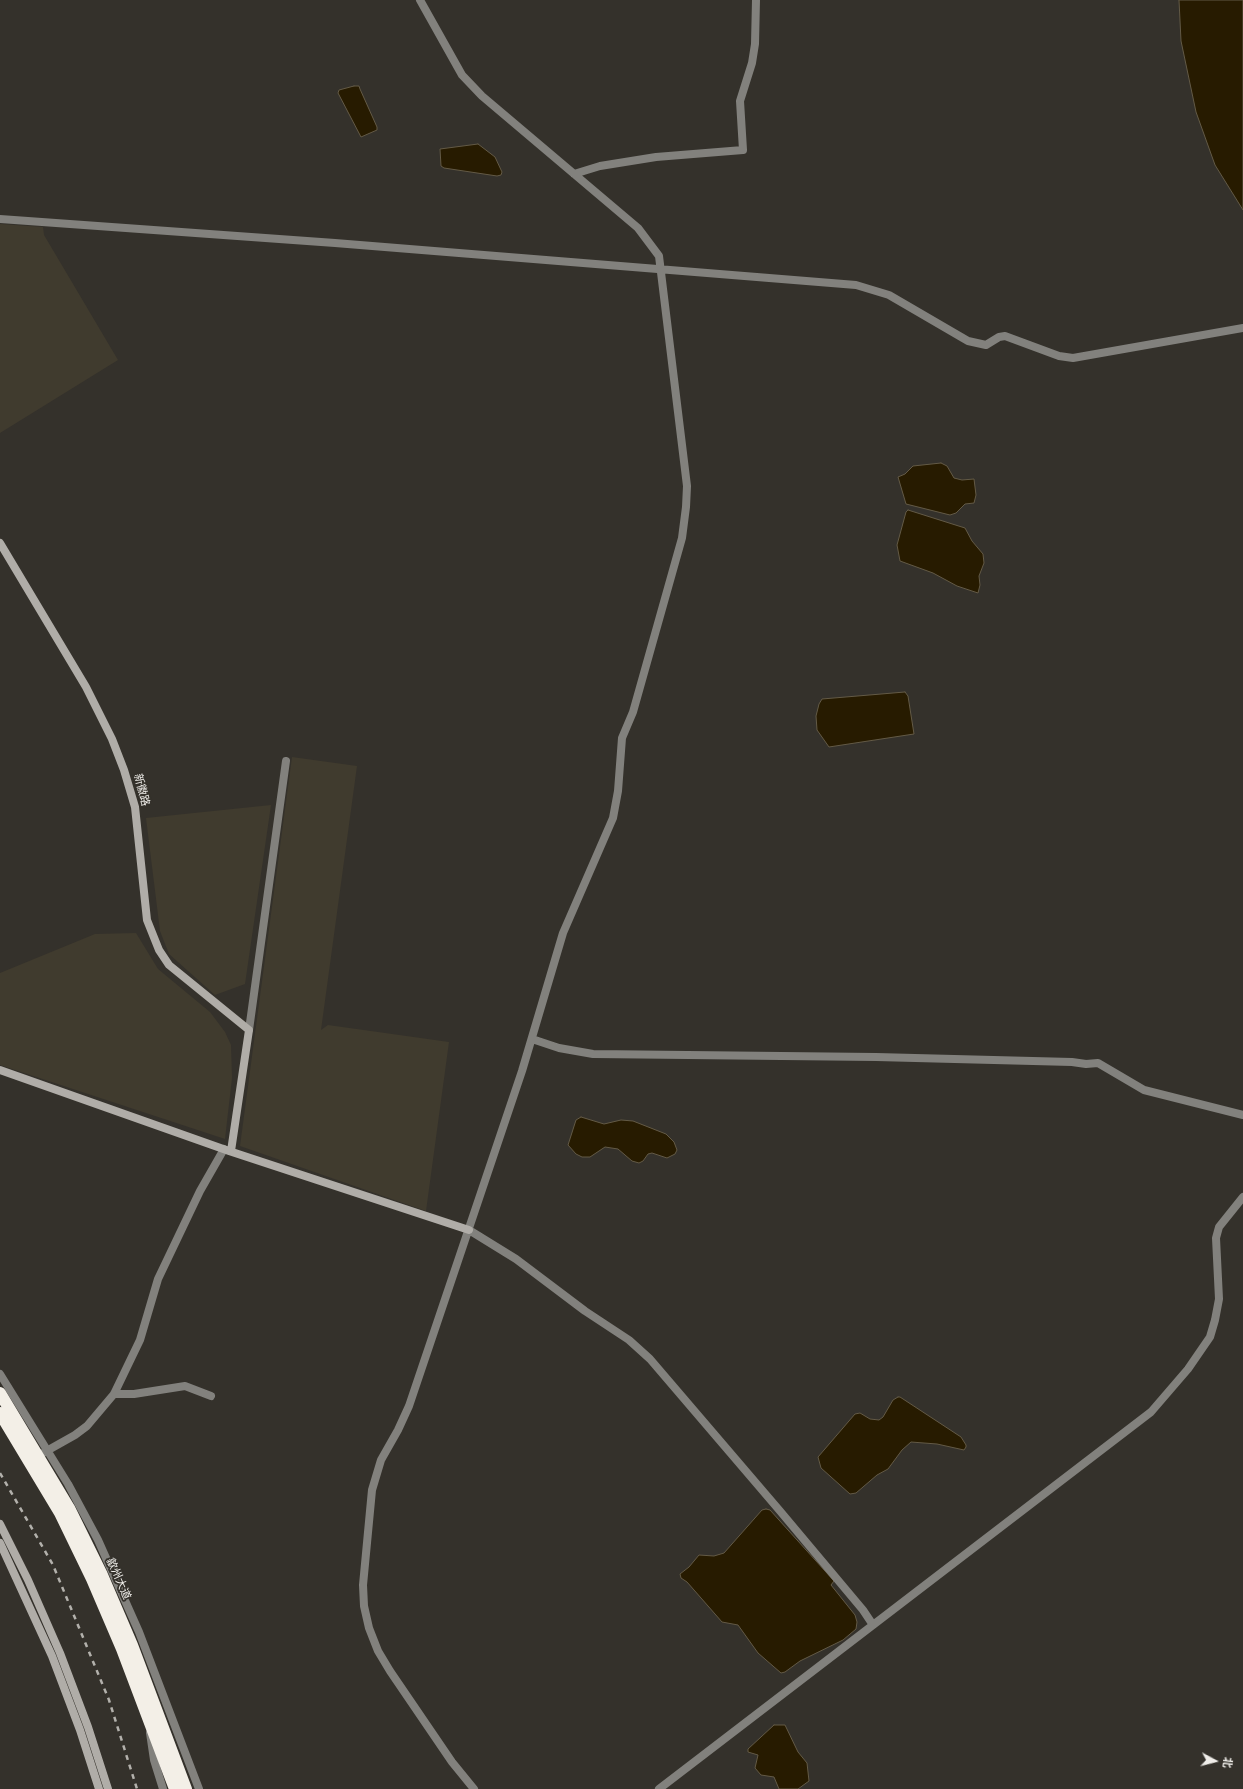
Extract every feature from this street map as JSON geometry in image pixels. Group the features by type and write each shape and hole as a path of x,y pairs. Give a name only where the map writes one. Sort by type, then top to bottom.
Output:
{"highway":[{"name":"歙州大道","path":"0,1393 43,1453 102,1575 129,1638 186,1789"},
{"path":"0,1413 42,1482 76,1545 108,1614 175,1789"}],"street":[{"path":"420,0 462,75 482,96 644,236 659,256 686,476 685,523 682,538 633,712 622,738 618,791 613,818 563,933 532,1039 409,1406 377,1470 372,1490 363,1585 364,1606 369,1628 384,1662 452,1762 474,1789"},
{"path":"574,174 600,166 656,157 743,150 740,101 752,63 755,44 756,0"},
{"path":"0,219 335,243 866,287 889,295 968,341 986,345 999,337 1007,337 1059,356 1073,358 1243,328"},
{"name":"新徽路","path":"0,543 86,687 112,739 124,770 135,807 147,920 156,945 169,965 249,1030"},
{"path":"43,1453 75,1435 87,1426 114,1394 140,1340 158,1279 200,1191 228,1150 249,1030 286,761"},
{"path":"532,1039 559,1048 593,1054 876,1057 1072,1062 1086,1064 1098,1063 1144,1090 1243,1115"},
{"path":"0,1070 228,1150 469,1230 516,1259 585,1311 629,1340 659,1368 863,1610 873,1625"},
{"path":"659,1789 1151,1412 1188,1369 1210,1337 1215,1320 1218,1299 1216,1238 1219,1227 1243,1197"},
{"path":"0,1374 43,1453 84,1512 111,1568 157,1676 199,1789"},
{"path":"114,1394 134,1394 185,1386 211,1396"},
{"path":"0,1524 28,1580 60,1653 88,1728 108,1789"},
{"path":"0,1543 55,1664 100,1789"},
{"path":"148,1717 154,1760 163,1789"}],"shaded area":[{"path":"1179,0 1243,0 1243,210 1215,165 1196,112 1181,41"},
{"path":"359,86 377,127 377,130 361,137 338,93 339,90"},
{"path":"478,144 495,157 502,172 501,175 497,176 444,168 441,166 440,149"},
{"path":"0,224 43,227 44,235 118,360 0,433"},
{"path":"941,463 947,466 954,478 962,480 974,479 976,495 974,503 965,504 956,513 950,515 906,504 898,477 905,474 913,466"},
{"path":"908,510 965,528 972,541 983,554 984,563 979,576 980,585 978,593 957,586 933,573 900,561 897,545 906,512"},
{"path":"905,692 908,696 914,734 829,747 817,730 816,716 822,699"},
{"path":"292,757 357,766 321,1030 328,1025 449,1042 426,1211 240,1146"},
{"path":"271,805 245,984 215,995 169,954 160,931 146,818"},
{"path":"136,933 158,969 210,1012 225,1032 231,1045 232,1078 225,1139 0,1065 0,973 95,934"},
{"path":"581,1117 604,1124 621,1120 633,1121 666,1134 674,1142 677,1150 675,1154 667,1158 652,1153 648,1154 643,1161 639,1163 632,1161 618,1149 605,1147 590,1157 582,1157 576,1154 568,1145 576,1120"},
{"path":"898,1397 961,1437 966,1447 964,1450 937,1444 911,1442 902,1450 888,1469 877,1475 856,1493 850,1494 821,1468 818,1457 855,1414 860,1413 870,1419 879,1420 883,1417 893,1400"},
{"path":"762,1510 770,1510 834,1581 831,1585 855,1615 857,1622 856,1629 843,1640 800,1661 785,1672 781,1673 758,1653 738,1625 722,1622 687,1582 681,1578 680,1574 689,1567 699,1555 714,1556 724,1553"},
{"path":"774,1725 785,1725 798,1752 807,1763 809,1781 798,1789 779,1789 774,1777 761,1775 755,1768 758,1755 748,1752 748,1749"}],"railway":[{"path":"0,1473 53,1565 109,1700 137,1789"}]}
